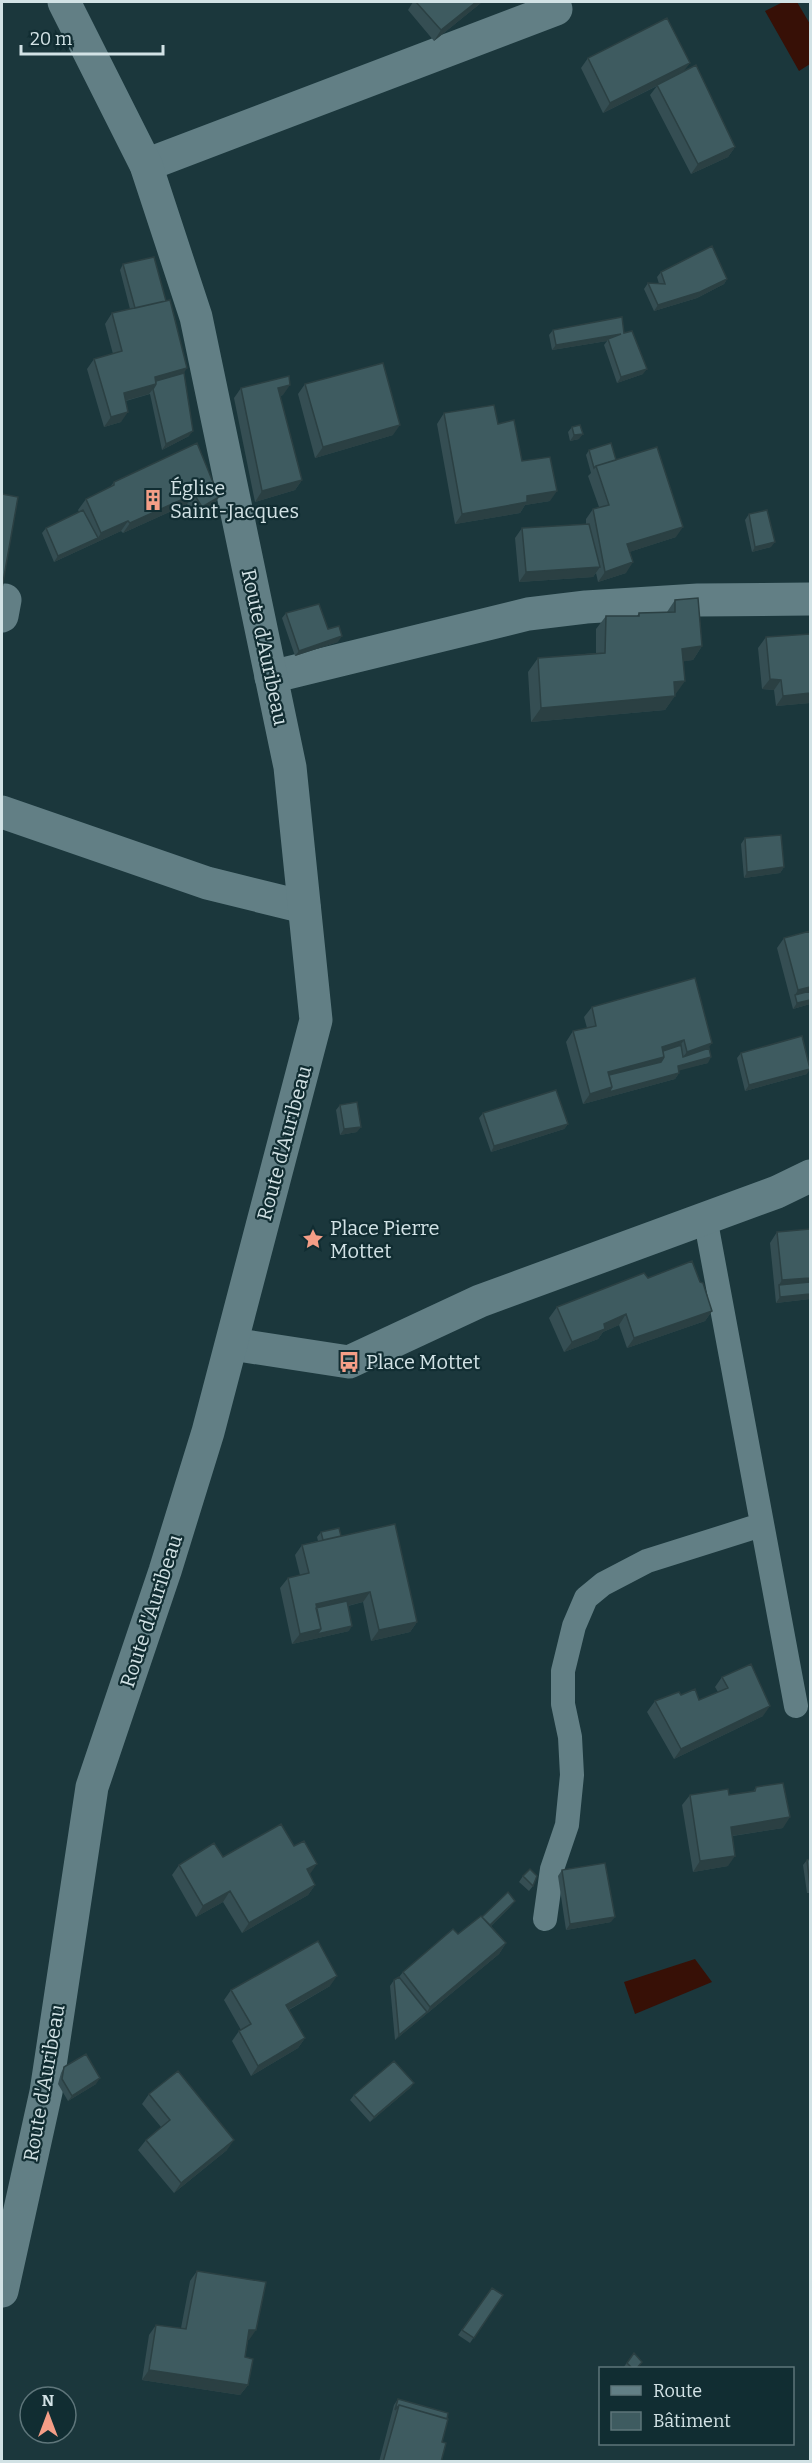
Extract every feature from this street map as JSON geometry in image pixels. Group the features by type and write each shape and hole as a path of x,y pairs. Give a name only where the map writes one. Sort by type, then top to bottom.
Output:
{"street":[{"name":"Route d'Auribeau","path":"2,2291 46,2092 92,1787 179,1528 232,1344 316,1020 290,767 196,317 146,165 64,2"},
{"path":"146,165 556,9"},
{"path":"271,677 528,614 586,607 698,600 810,599"},
{"path":"2,812 207,883 304,907"},
{"path":"232,1344 349,1362 480,1301 777,1192 810,1176"}],"lane":[{"path":"705,1217 796,1706"},
{"path":"545,1919 552,1869 567,1825 572,1776 570,1737 563,1704 563,1671 574,1626 586,1598 603,1584 647,1561 761,1525"}],"shaded area":[{"path":"783,2 797,2 810,24 810,64 799,71 765,11"},
{"path":"695,1959 712,1982 635,2014 624,1982"}],"building":[{"path":"416,2 476,2 441,30"},
{"path":"667,18 690,63 610,103 588,58"},
{"path":"696,65 735,147 698,164 657,85"},
{"path":"712,246 727,279 700,292 658,305 648,283 665,284 661,272"},
{"path":"154,257 166,301 135,308 123,264"},
{"path":"170,300 187,368 155,377 156,384 124,393 128,412 111,417 94,359 122,351 112,313"},
{"path":"622,317 624,333 632,331 647,369 621,377 608,339 621,334 556,345 553,330"},
{"path":"383,363 400,425 323,447 305,384"},
{"path":"184,373 193,431 166,444 153,389 156,381"},
{"path":"289,376 290,385 278,388 302,480 262,491 241,388"},
{"path":"494,405 498,424 514,420 522,461 550,457 557,491 527,496 527,502 462,514 444,413"},
{"path":"580,425 583,434 574,435 572,427"},
{"name":"Église Saint-Jacques","path":"197,443 219,497 202,507 194,494 130,523 128,521 101,533 86,499 114,485 114,482"},
{"path":"611,443 616,460 594,468 589,450"},
{"path":"657,447 683,527 627,544 633,562 605,572 593,509 609,505 596,466"},
{"path":"2,494 18,497 2,588"},
{"path":"83,510 98,538 58,556 46,528"},
{"path":"767,510 775,542 755,547 749,514"},
{"path":"589,524 600,567 526,572 522,528"},
{"path":"698,598 702,646 682,649 685,681 674,682 675,696 541,708 538,658 605,653 606,616 639,616 639,613 675,612 675,600"},
{"path":"319,604 328,629 339,626 342,636 299,651 286,613"},
{"path":"810,634 810,693 783,696 781,680 770,679 766,637"},
{"path":"781,835 784,867 747,872 745,838"},
{"path":"810,931 810,987 798,990 784,938"},
{"path":"695,978 712,1043 687,1052 684,1040 662,1047 664,1057 608,1072 612,1087 590,1094 573,1031 596,1026 592,1007"},
{"path":"810,991 810,1000 797,1003 795,995"},
{"path":"802,1036 810,1069 749,1085 741,1053"},
{"path":"681,1045 683,1057 709,1048 711,1057 678,1066 679,1073 609,1092 612,1087 609,1075 661,1062 664,1057 663,1051"},
{"path":"556,1090 568,1124 494,1146 483,1113"},
{"path":"357,1102 361,1127 344,1129 340,1105"},
{"path":"810,1229 810,1278 782,1280 777,1232"},
{"path":"692,1261 700,1282 703,1283 712,1311 634,1338 626,1314 604,1324 605,1329 572,1342 557,1307 644,1273 648,1278"},
{"path":"810,1282 810,1294 780,1297 779,1285"},
{"path":"395,1524 417,1622 379,1630 370,1592 316,1604 321,1629 300,1634 288,1578 309,1573 302,1545"},
{"path":"339,1528 341,1536 323,1540 321,1532"},
{"path":"347,1601 352,1626 317,1634 321,1629 316,1608"},
{"path":"751,1664 770,1706 681,1749 655,1701 695,1689 699,1700 728,1688 722,1677"},
{"path":"783,1783 790,1817 731,1827 735,1856 700,1861 690,1795 728,1789 729,1795 755,1791 756,1787"},
{"path":"281,1824 294,1846 304,1841 317,1864 307,1869 315,1885 249,1923 230,1891 203,1906 179,1865 214,1843 223,1857"},
{"path":"810,1859 810,1887 807,1860"},
{"path":"605,1863 615,1917 570,1924 562,1870"},
{"path":"530,1869 537,1876 533,1886 523,1876"},
{"path":"508,1892 515,1901 490,1925 482,1917"},
{"path":"481,1916 506,1943 430,2007 403,1972 453,1929 458,1934"},
{"path":"318,1941 337,1976 286,2005 305,2038 258,2066 239,2031 251,2024 231,1990"},
{"path":"399,1977 427,2012 399,2035 394,1980"},
{"path":"86,2054 100,2078 72,2096 62,2079 64,2067"},
{"path":"394,2061 414,2083 374,2117 354,2095"},
{"path":"178,2071 234,2140 181,2183 146,2140 170,2120 149,2094"},
{"path":"197,2271 266,2282 256,2330 249,2330 245,2357 253,2359 248,2385 149,2370 156,2325 186,2329"},
{"path":"492,2288 503,2295 474,2338 462,2330"},
{"path":"634,2353 642,2362 638,2367 631,2367 627,2363"},
{"path":"398,2399 448,2413 447,2419 399,2405 395,2410"},
{"path":"399,2405 448,2419 442,2442 446,2443 441,2462 383,2462"}],"place":[{"name":"Église Saint-Jacques","path":"153,500"},
{"name":"Place Pierre Mottet","path":"313,1239"},
{"name":"Place Mottet","path":"349,1362"}]}
